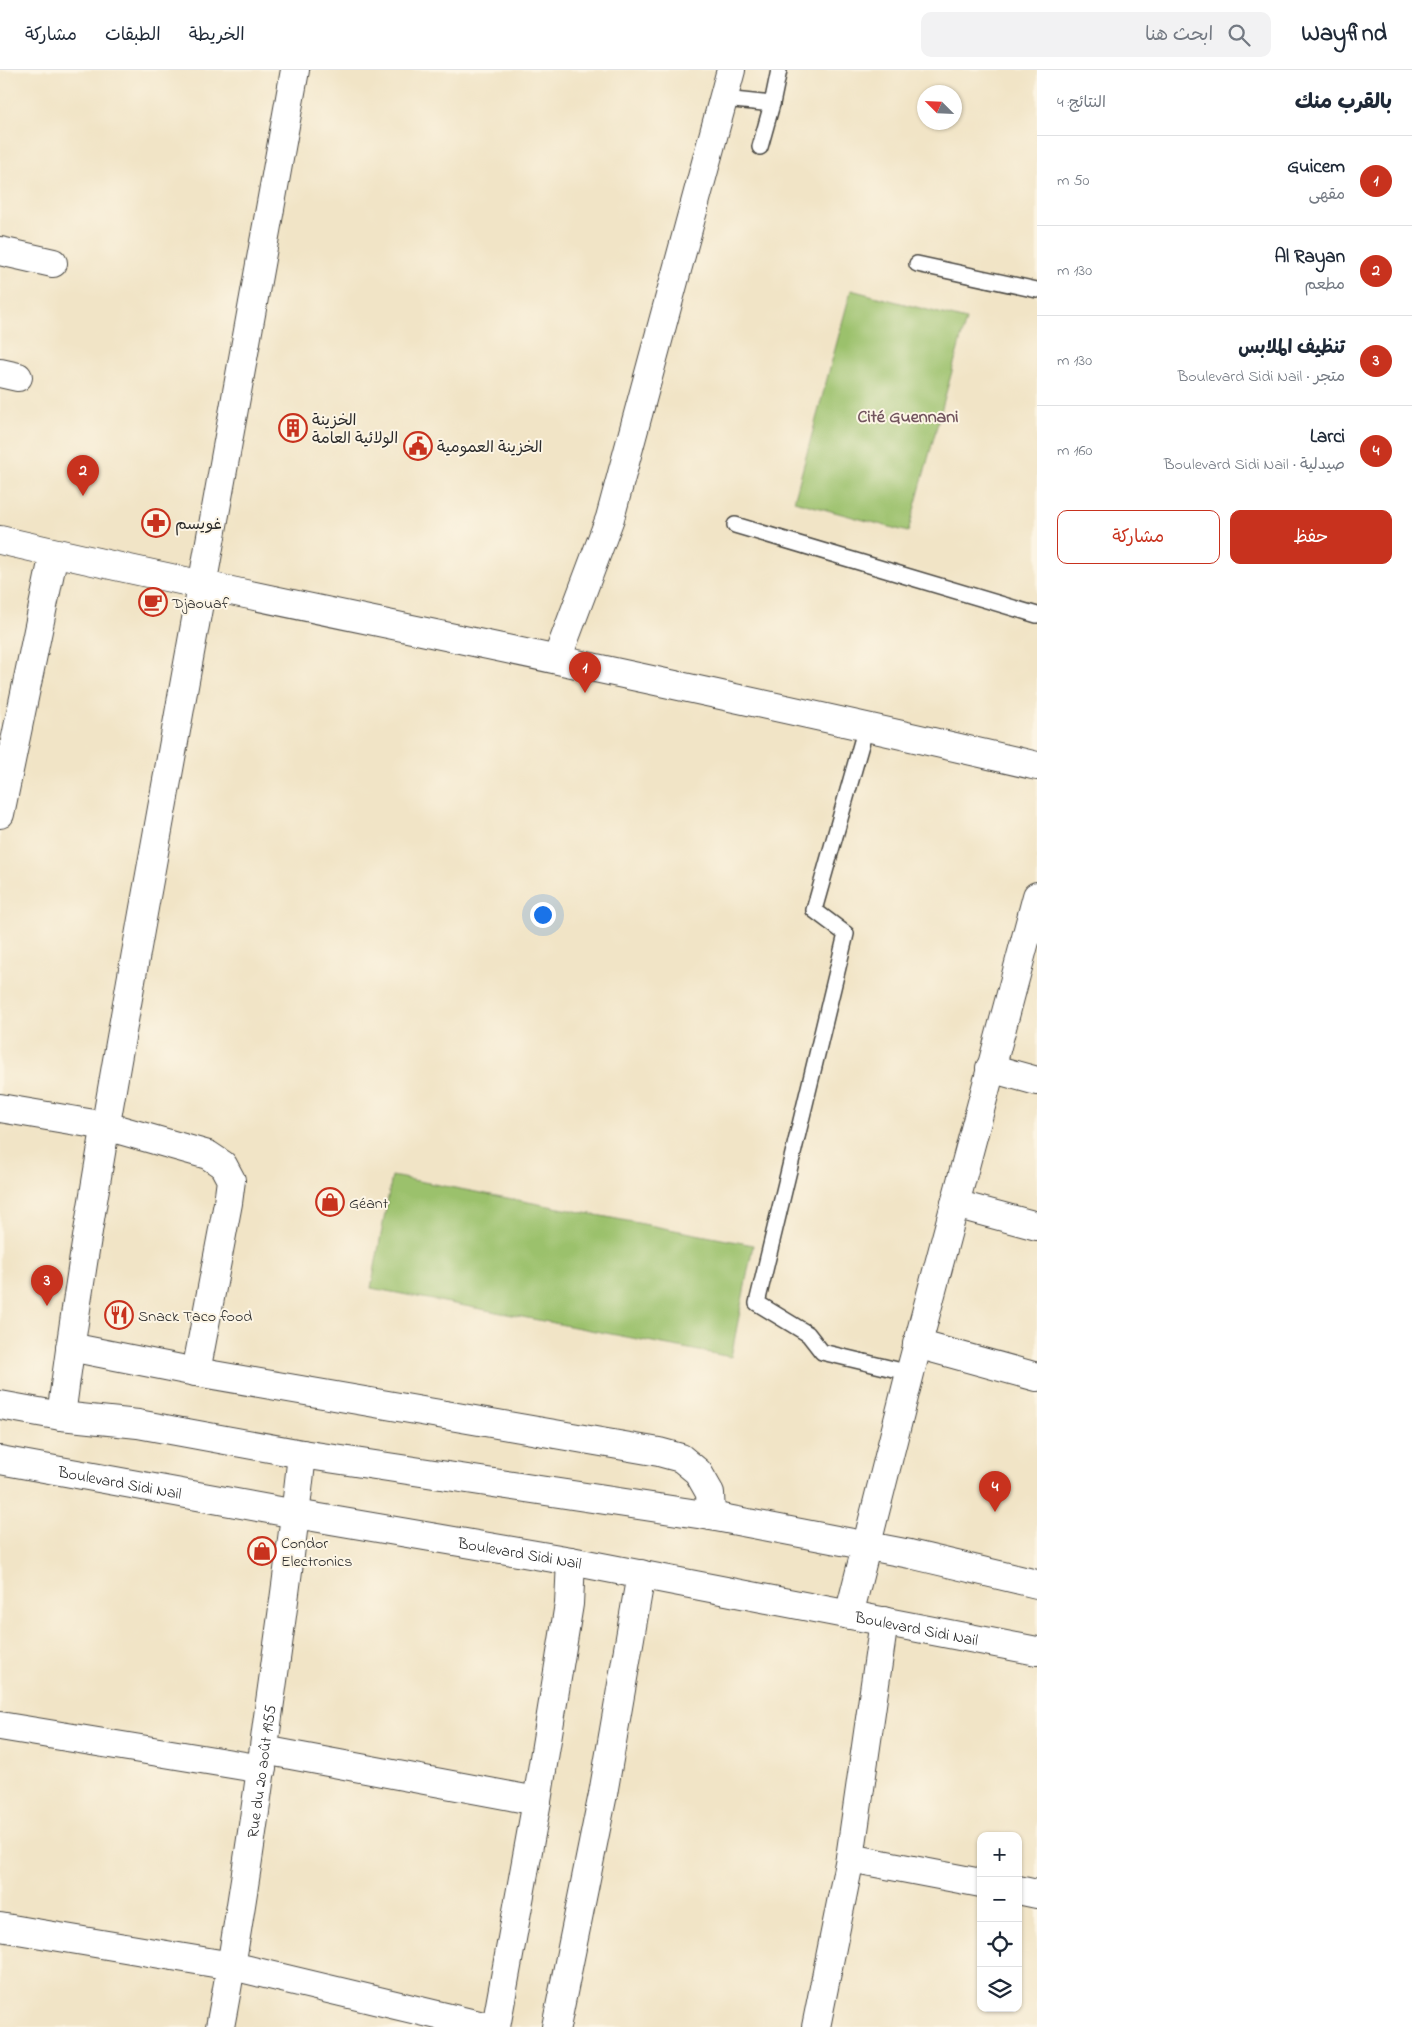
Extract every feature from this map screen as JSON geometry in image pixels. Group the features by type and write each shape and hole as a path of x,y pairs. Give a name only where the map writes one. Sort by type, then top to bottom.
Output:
{"street":[{"path":"61,1416 70,1347 106,1126 200,585 295,70"},
{"path":"557,660 610,518 731,70"},
{"path":"0,251 53,263"},
{"path":"0,540 200,585 866,727 1037,766"},
{"path":"1,803 54,553"},
{"path":"848,1615 990,1068 1033,927 1037,896"},
{"path":"990,1068 1037,1081"},
{"path":"0,1108 106,1126 208,1155 222,1165 231,1180 196,1372"},
{"path":"955,1204 1037,1226"},
{"path":"917,1344 1037,1378"},
{"path":"70,1347 196,1372 659,1452 681,1458 698,1472 710,1493 711,1516"},
{"path":"0,1405 61,1416 138,1424 302,1454 711,1516 866,1545 1037,1584"},
{"name":"Rue du 20 août 1955","path":"220,2027 232,1966 263,1760 296,1514 302,1454"},
{"name":"Boulevard Sidi Nail","path":"0,1460 296,1514 571,1560 1037,1651"},
{"path":"496,2027 537,1801 569,1604 571,1560"},
{"path":"556,2027 604,1794 641,1574"},
{"path":"816,2027 850,1858 884,1622"},
{"path":"0,1726 263,1760 537,1801"},
{"path":"850,1858 977,1882"},
{"path":"1022,1891 1037,1894"},
{"path":"0,1927 232,1966 488,2027"}],"lane":[{"path":"760,148 780,70"},
{"path":"724,99 772,104"},
{"path":"917,264 1037,290"},
{"path":"734,525 1037,615"},
{"path":"866,727 814,910 846,934 757,1303 808,1334 822,1352 910,1373"}],"green space":[{"path":"851,290 966,320 908,532 794,501"},
{"path":"392,1176 753,1245 731,1357 371,1288"}],"place":[{"name":"الخزينة الولائية العامة","path":"293,428"},
{"name":"الخزينة العمومية","path":"418,446"},
{"name":"Al Rayan","path":"83,496"},
{"name":"غويسم","path":"156,523"},
{"name":"Djaouaf","path":"153,602"},
{"name":"Guicem","path":"585,693"},
{"name":"Géant","path":"330,1202"},
{"name":"تنظيف الملابس","path":"47,1306"},
{"name":"Snack Taco food","path":"119,1315"},
{"name":"Larci","path":"995,1512"},
{"name":"Condor Electronics","path":"262,1551"}],"district":[{"name":"Cité Guennani","path":"908,416"}]}
